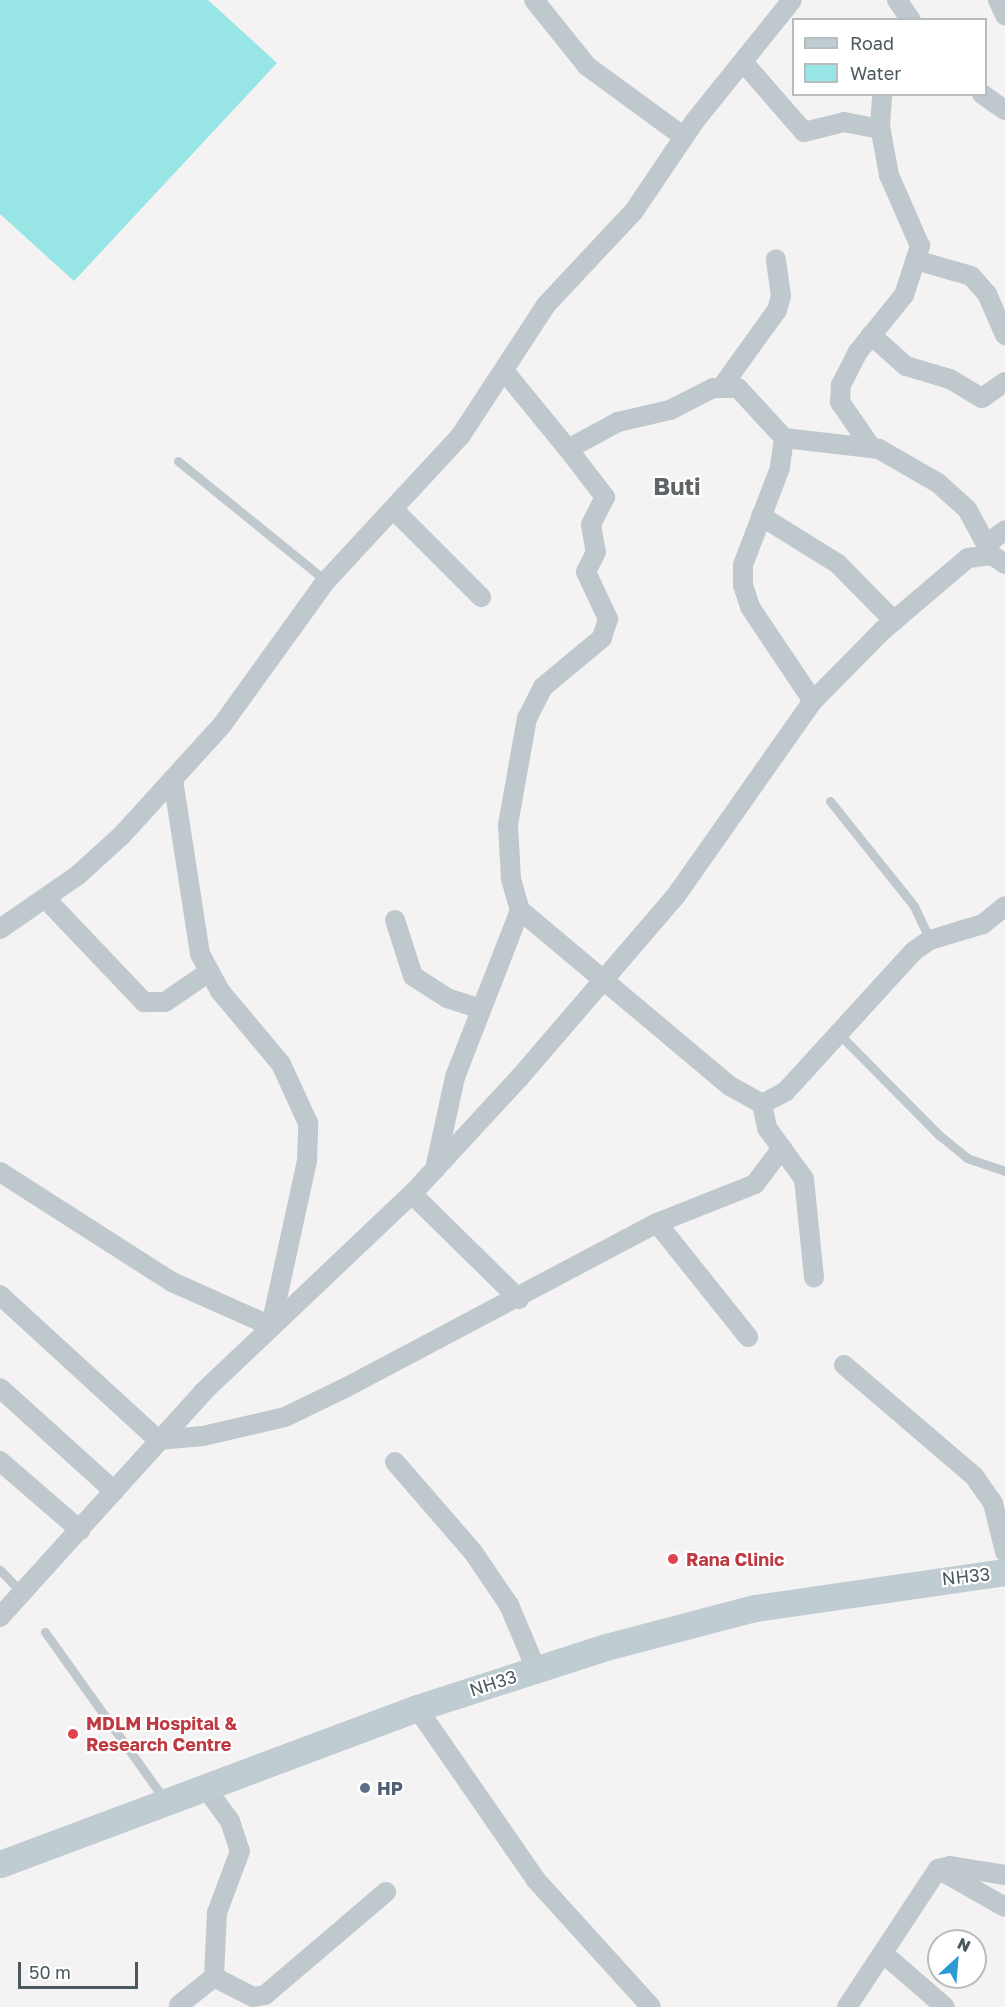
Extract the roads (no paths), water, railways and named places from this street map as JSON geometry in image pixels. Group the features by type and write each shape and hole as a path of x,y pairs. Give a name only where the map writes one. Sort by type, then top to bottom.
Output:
{"main road":[{"name":"NH33","path":"0,1864 417,1707 536,1669 755,1608 1005,1572"}],"street":[{"path":"534,0 587,66 684,137"},
{"path":"0,929 45,898 122,835 260,677 326,581 395,511 461,435 505,372 546,305 634,211 684,137 792,0"},
{"path":"897,0 910,18"},
{"path":"998,0 1005,15"},
{"path":"743,62 804,132 844,122 880,129"},
{"path":"871,447 844,411 839,393 872,335 904,295 919,261 920,246 889,175 880,129 882,96"},
{"path":"985,96 1005,110"},
{"path":"568,449 618,422 670,410 723,385 777,310 781,296 776,260"},
{"path":"919,261 971,276 987,294 1005,334"},
{"path":"872,335 914,371 950,379 982,398 1005,382"},
{"path":"505,372 605,496 591,525 596,552 586,572 608,619 602,638 543,687 527,718 508,825 511,879 520,910 730,1086 762,1104 767,1128 804,1179 814,1277"},
{"path":"723,385 748,396 784,438 871,447 894,454 938,483 967,509 995,554"},
{"path":"784,438 780,468 743,565 743,585 750,607 813,701"},
{"path":"395,511 481,597"},
{"path":"761,516 838,564 894,621"},
{"path":"995,554 1005,530"},
{"path":"0,1617 159,1440 271,1326 412,1194 604,981 675,897 813,701 894,621 968,558 995,554"},
{"path":"173,779 192,916 209,972 281,1064 308,1123 308,1161 271,1326"},
{"path":"45,898 144,1002 165,1002 209,972"},
{"path":"762,1104 786,1091 838,1033 930,940 983,924 1005,906"},
{"path":"435,1169 455,1077 520,910"},
{"path":"395,920 413,976 437,993 480,1009"},
{"path":"159,1440 285,1417 519,1299 657,1223 755,1184 782,1148"},
{"path":"0,1172 172,1282 271,1326"},
{"path":"412,1194 519,1299"},
{"path":"657,1223 748,1338"},
{"path":"0,1295 159,1440"},
{"path":"844,1365 974,1476 993,1503 1005,1552"},
{"path":"0,1388 114,1491"},
{"path":"0,1461 80,1530"},
{"path":"395,1462 473,1552 509,1605 536,1669"},
{"path":"417,1707 536,1880 651,2007"},
{"path":"180,2006 214,1977 217,1913 240,1851 230,1821 205,1786"},
{"path":"847,2007 885,1955 938,1869 950,1866 1005,1875"},
{"path":"938,1869 1005,1907"},
{"path":"214,1977 253,1996 265,1995 387,1892"},
{"path":"885,1955 945,2007"}],"lane":[{"path":"178,461 326,581"},
{"path":"830,801 914,906 930,940"},
{"path":"838,1033 946,1141 967,1158 1005,1171"},
{"path":"0,1570 22,1593"},
{"path":"45,1632 167,1802"}],"water":[{"path":"0,0 208,0 277,63 74,281 0,214"}],"place":[{"name":"Rana Clinic","path":"673,1559"},
{"name":"MDLM Hospital & Research Centre","path":"73,1734"},
{"name":"HP","path":"365,1788"}],"district":[{"name":"Buti","path":"677,486"}]}
